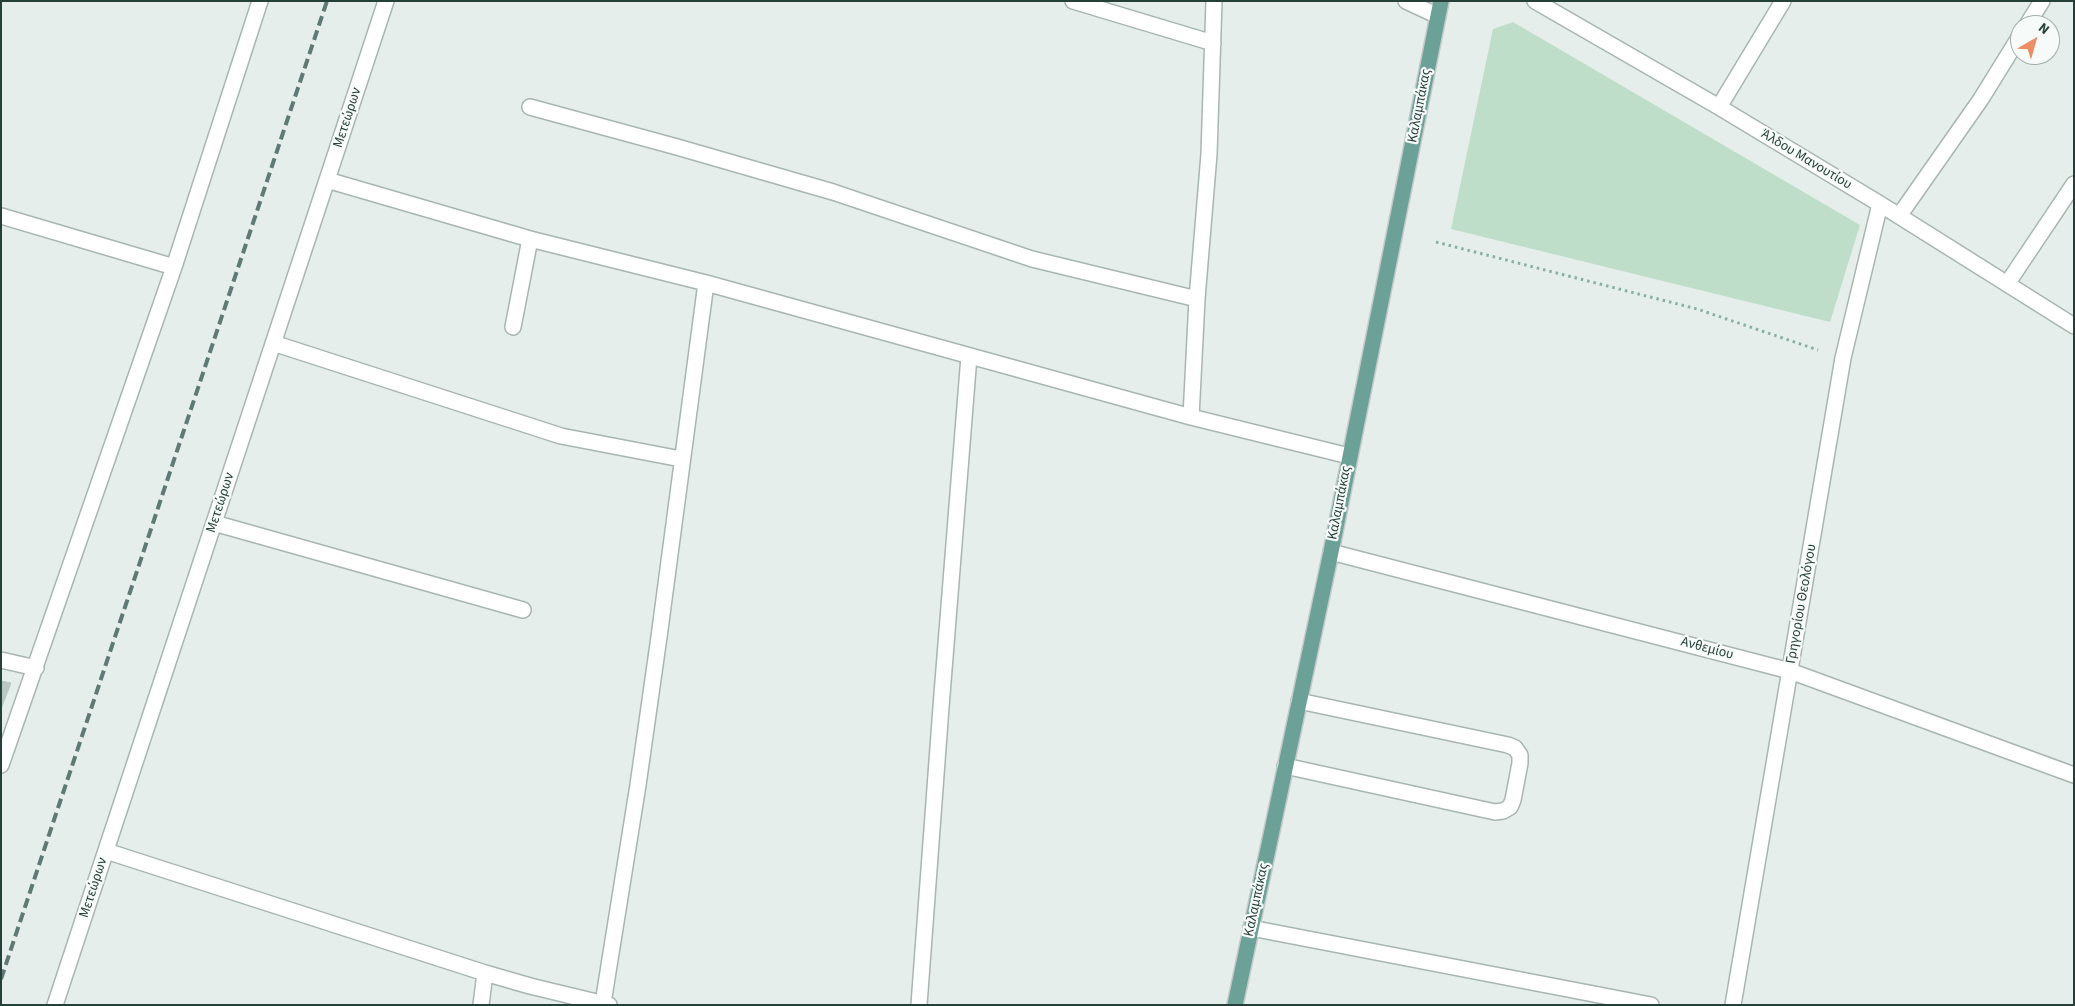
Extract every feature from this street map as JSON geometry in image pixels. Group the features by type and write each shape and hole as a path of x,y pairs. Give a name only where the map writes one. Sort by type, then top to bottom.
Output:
{"main road":[{"name":"Καλαμπάκας","path":"1235,1005 1331,552 1439,9"}],"street":[{"path":"1,765 174,267 260,1"},
{"name":"Μετεώρων","path":"55,1005 386,1"},
{"path":"1073,1 1213,43"},
{"path":"1191,417 1197,299 1209,154 1214,1"},
{"path":"1406,1 1439,9"},
{"name":"Άλδου Μανουτίου","path":"1535,1 1719,107 1880,204 2074,326"},
{"path":"1719,107 1783,1"},
{"path":"2033,15 2042,1"},
{"path":"1899,216 1980,99 2010,52"},
{"path":"530,107 832,192 1032,259 1197,299"},
{"path":"328,180 530,239 706,283 1191,417 1349,456"},
{"path":"2007,284 2074,184"},
{"name":"Γρηγορίου Θεολόγου","path":"1733,1005 1843,358 1880,204"},
{"path":"1,216 174,267"},
{"path":"514,327 530,239"},
{"path":"106,852 485,973 606,1004 706,283"},
{"path":"273,343 561,436 681,459"},
{"path":"919,1005 940,707 969,356"},
{"path":"214,522 523,610"},
{"name":"Ανθεμίου","path":"1331,552 1790,671 2074,775"},
{"path":"1,660 36,668"},
{"path":"1285,766 1495,812 1503,811 1510,806 1513,800 1520,763 1520,755 1515,748 1299,701"},
{"path":"1250,928 1651,1005"},
{"path":"481,1005 485,973"}],"path":[{"path":"1436,242 1697,309 1843,358"}],"green space":[{"path":"1513,22 1860,225 1830,322 1451,229 1493,29"}],"building":[{"path":"1,681 11,683 1,709"}],"railway":[{"path":"1,979 327,1"}]}
